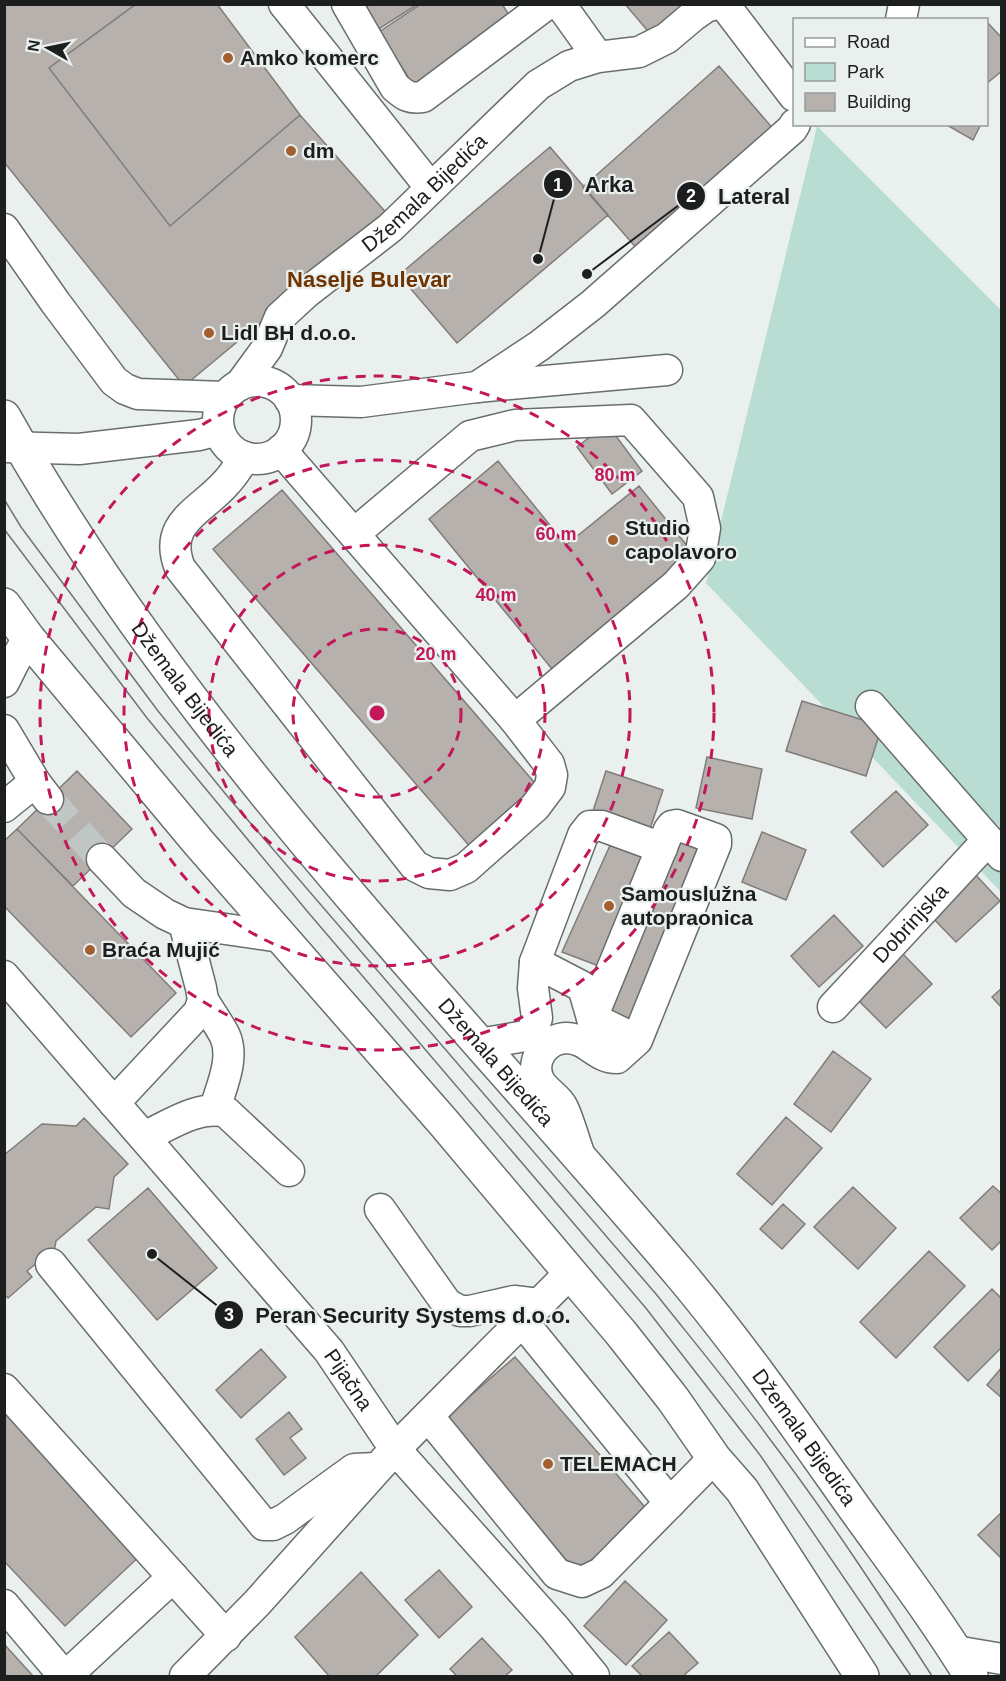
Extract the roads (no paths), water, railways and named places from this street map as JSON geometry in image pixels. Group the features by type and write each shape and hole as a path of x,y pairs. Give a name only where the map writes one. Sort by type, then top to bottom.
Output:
{"main road":[{"name":"Džemala Bijedića","path":"4,417 13,448 185,691 289,822 581,1159 742,1350 963,1664"},
{"path":"4,605 28,638 199,843 444,1123 621,1333 673,1398 714,1458 742,1490 862,1677"}],"street":[{"path":"284,4 430,187"},
{"path":"347,4 395,87 406,97 415,98 423,97 547,4"},
{"path":"560,4 598,57"},
{"name":"Džemala Bijedića","path":"232,391 267,348 280,317 306,293 390,228 430,187 550,76 569,66 598,57 639,52 667,38 706,7 722,5 793,94"},
{"path":"477,387 539,346 593,304 794,126"},
{"path":"4,229 114,381 138,394 232,391 252,381 265,382 283,393 361,402 477,387 667,369"},
{"path":"267,348 271,370 296,418 286,443"},
{"path":"232,391 220,407 219,430 228,447 245,457 264,458 314,421 361,402"},
{"path":"355,533 470,436 515,425 631,420 698,497 705,528 700,558 676,585 515,720"},
{"path":"13,448 79,449 199,435 219,430"},
{"path":"245,457 227,483 182,522 176,538 174,554 180,568 414,866 429,873 450,875 466,868 535,807 550,787 552,775 549,764 515,720 355,533 286,443"},
{"path":"4,682 28,638"},
{"name":"Dobrinjska","path":"833,1007 995,848 871,706"},
{"path":"4,730 42,790 4,807"},
{"path":"581,1159 562,1106 539,1080 537,1066 540,1052 551,1040 567,1038 582,1041 606,1058 617,1058 638,1040 717,844 716,839 677,825 672,826 592,1018"},
{"path":"479,1044 531,1035 537,1018 532,988 535,962 583,835 590,826 602,826 662,848"},
{"path":"102,859 134,893 165,914 184,922 280,937"},
{"path":"184,922 203,1000 226,1038 228,1050 229,1061 215,1109"},
{"path":"535,962 583,987 592,1018 638,1040"},
{"name":"Pijačna","path":"4,976 329,1352 387,1458 554,1627 594,1677"},
{"path":"114,1103 200,1012 203,1000"},
{"path":"144,1137 196,1112 215,1109 226,1112 289,1171"},
{"path":"380,1209 447,1304 460,1311 470,1311 514,1301 531,1313 670,1503"},
{"path":"51,1264 264,1525 273,1525 285,1519 354,1469 387,1458"},
{"path":"185,1677 226,1636 387,1458 570,1273"},
{"path":"4,1389 226,1636"},
{"path":"428,1416 557,1574 582,1582 601,1573 714,1458"},
{"path":"4,1605 65,1677 173,1577"},
{"path":"963,1664 1002,1659"}],"tunnel":[{"path":"48,799 102,859"}],"tram line":[{"path":"4,499 21,527 158,711 228,797 656,1294 729,1386 834,1528 932,1676"},
{"path":"4,529 147,718 307,911 645,1307 760,1455 911,1676"}],"place":[{"name":"Amko komerc","path":"228,58"},
{"name":"dm","path":"291,151"},
{"name":"Arka","path":"538,259"},
{"name":"Lateral","path":"587,274"},
{"name":"Lidl BH d.o.o.","path":"209,333"},
{"name":"Studio capolavoro","path":"613,540"},
{"name":"Samouslužna autopraonica","path":"609,906"},
{"name":"Braća Mujić","path":"90,950"},
{"name":"Peran Security Systems d.o.o.","path":"152,1254"},
{"name":"TELEMACH","path":"548,1464"}],"district":[{"name":"Naselje Bulevar","path":"369,279"}]}
